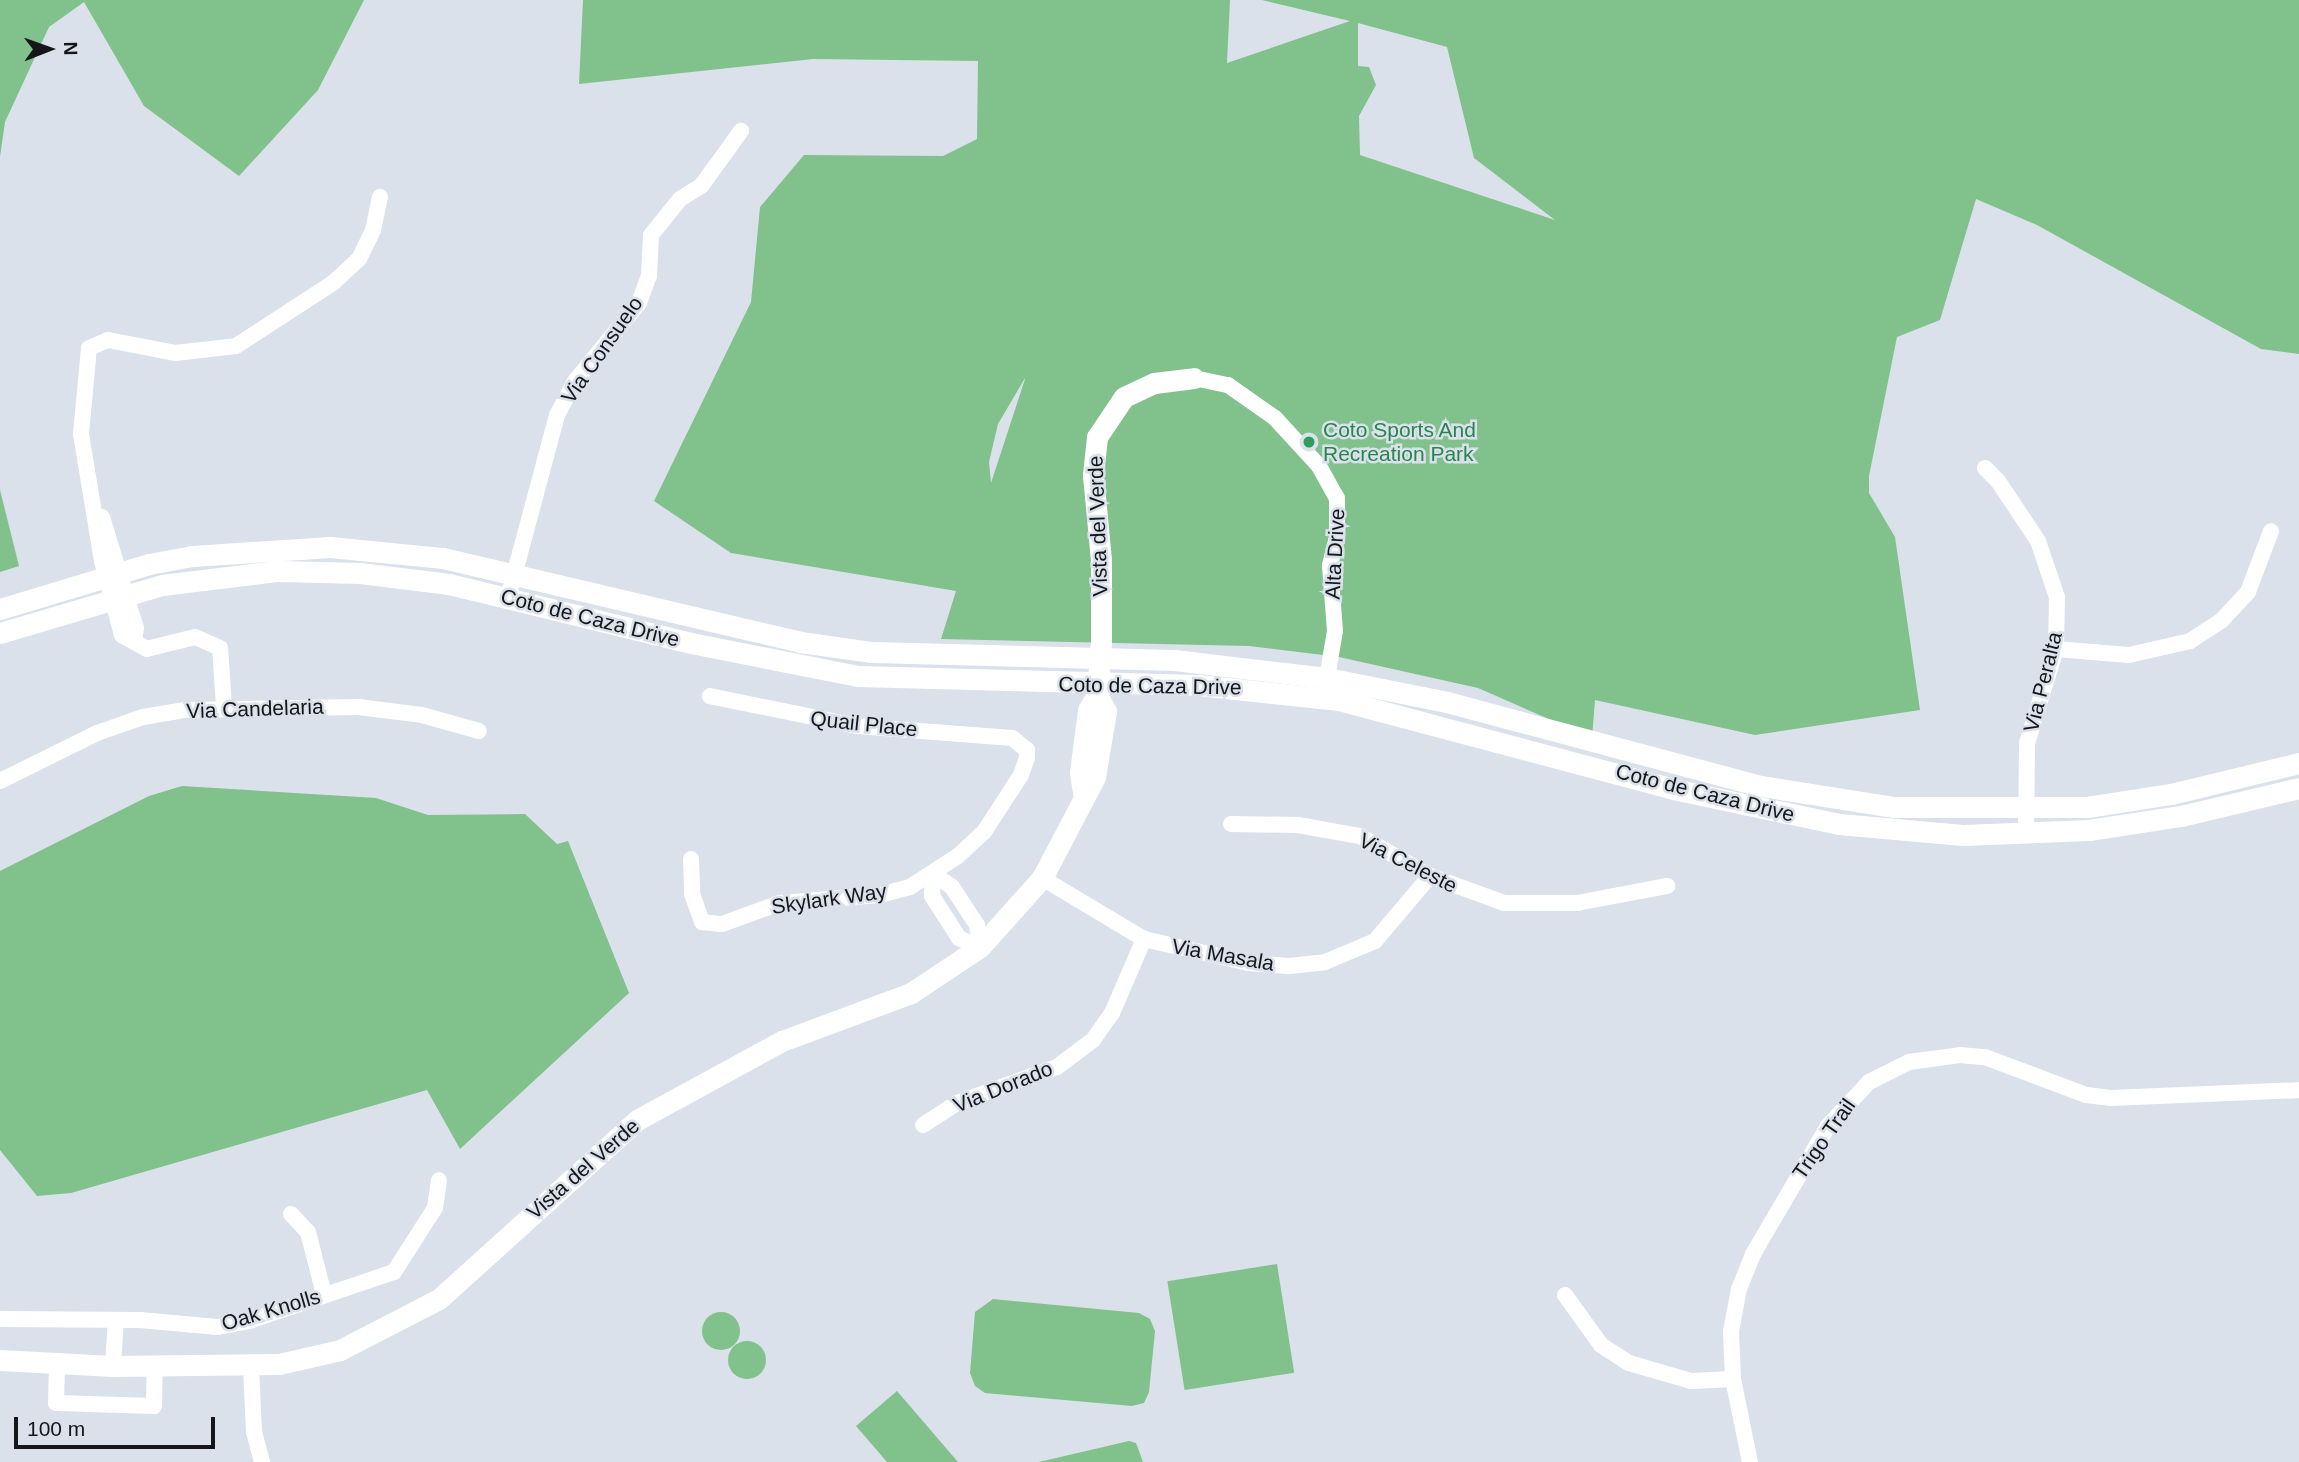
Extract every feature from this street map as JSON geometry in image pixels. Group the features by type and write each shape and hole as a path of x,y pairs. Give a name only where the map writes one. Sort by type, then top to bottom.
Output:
{"main road":[{"name":"Vista del Verde","path":"0,1360 113,1366 251,1368 340,1350 439,1299 637,1120 782,1041 911,993 980,947 1042,878 1083,792 1080,772 1088,709 1098,689 1100,660 1101,560 1093,475 1097,437 1124,397 1154,383 1194,378"},
{"name":"Coto de Caza Drive","path":"0,608 112,575 192,556 288,546 380,550 514,573 800,642 961,657 1174,660 1327,678 1447,702 1761,786 1894,807 2087,807 2171,794 2299,763"},
{"name":"Coto de Caza Drive","path":"0,633 118,597 205,579 312,570 407,577 508,598 691,643 858,676 1098,689 1279,691 1421,720 1759,810 1895,829 2026,834 2136,824 2299,788"}],"street":[{"name":"Via Consuelo","path":"508,598 556,415 576,380 639,303 649,276 650,235 680,199 702,185 741,131"},
{"path":"224,706 220,648 195,637 147,649 122,635 105,521 97,512 81,434 89,348 108,340 175,353 236,346 333,283 359,259 373,230 380,197"},
{"name":"Alta Drive","path":"1194,378 1228,385 1275,418 1319,466 1337,498 1337,537 1330,566 1335,631 1327,678"},
{"name":"Via Peralta","path":"1985,468 1998,481 2050,565 2059,613 2056,649 2027,743 2026,834"},
{"path":"2056,649 2129,655 2190,641 2221,621 2248,592 2271,531"},
{"name":"Quail Place","path":"710,696 819,720 991,735 1020,742"},
{"name":"Via Candelaria","path":"0,781 97,733 143,717 224,706 358,707 422,715 479,731"},
{"name":"Skylark Way","path":"691,859 692,894 702,922 723,924 780,903 880,895 933,874 984,832 1021,775 1027,750 1020,742"},
{"name":"Via Celeste","path":"1231,824 1329,827 1360,836 1430,876 1504,903 1541,906 1667,886"},
{"path":"933,874 932,896 959,938 980,947"},
{"path":"933,874 953,887 977,925 980,947"},
{"name":"Via Masala","path":"1042,878 1144,939 1248,963 1289,966 1325,962 1375,941 1430,876"},
{"name":"Via Dorado","path":"923,1125 957,1103 1057,1067 1093,1040 1112,1013 1144,939"},
{"name":"Trigo Trail","path":"1750,1462 1733,1378 1734,1310 1753,1254 1828,1126 1850,1099 1889,1071 1909,1062 1960,1055 1985,1057 2086,1095 2110,1098 2299,1090"},
{"name":"Oak Knolls","path":"0,1320 116,1320 218,1327 324,1295 394,1272 435,1208 439,1181"},
{"path":"291,1214 308,1232 324,1295"},
{"path":"1565,1295 1601,1345 1629,1363 1691,1381 1733,1378"},
{"path":"113,1366 116,1320"},
{"path":"57,1363 56,1403 154,1406 155,1367"},
{"path":"251,1368 254,1432 262,1462"}],"green space":[{"path":"0,0 364,0 318,90 239,176 144,106 84,2 49,27 5,122 0,157"},
{"path":"583,0 1230,0 1227,63 1350,21 1262,0 2299,0 2299,354 2261,349 2037,225 1976,199 1940,320 1897,337 1869,476 1869,493 1895,537 1920,710 1755,735 1595,700 1592,738 1478,688 1339,657 1249,646 941,639 956,591 731,553 654,501 751,302 760,207 804,155 943,156 977,139 978,61 813,59 579,84","holes":["1358,23 1447,47 1474,158 1555,220 1360,155 1359,116 1376,85 1369,67 1358,66","1025,379 991,483 989,462 998,424"]},
{"path":"0,490 19,566 0,572"},
{"path":"182,786 376,798 428,815 525,814 557,844 568,841 629,993 460,1149 427,1090 71,1193 37,1196 0,1150 0,871 149,796"},
{"path":"1277,1264 1294,1373 1185,1390 1167,1281"},
{"path":"993,1299 1139,1313 1150,1319 1155,1331 1149,1392 1144,1403 1132,1406 985,1393 975,1386 970,1373 975,1312"},
{"path":"721,1312 734,1318 740,1331 734,1344 721,1350 708,1344 702,1331 708,1318"},
{"path":"747,1341 760,1347 766,1360 760,1373 747,1379 734,1373 728,1360 734,1347"},
{"path":"897,1391 958,1462 887,1462 856,1426"},
{"path":"1129,1441 1136,1443 1143,1462 1039,1462"}],"place":[{"name":"Coto Sports And Recreation Park","path":"1309,442"}]}
